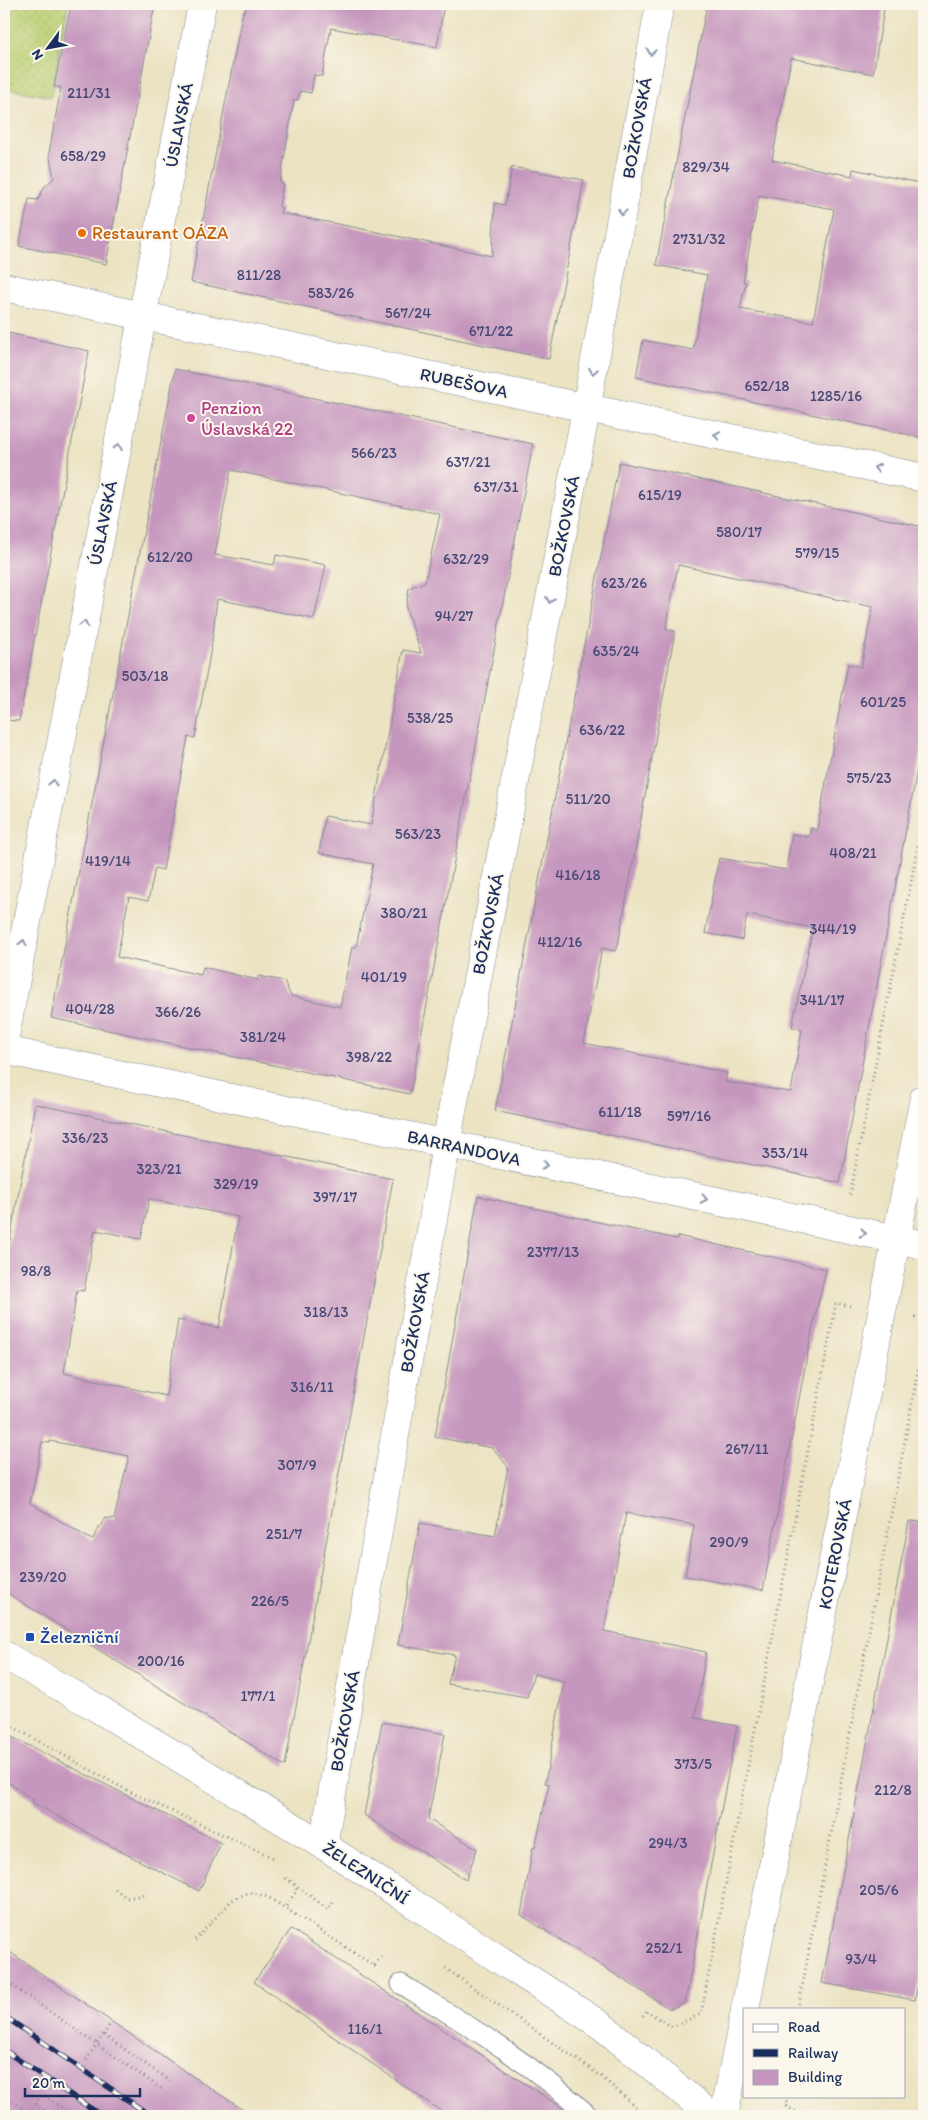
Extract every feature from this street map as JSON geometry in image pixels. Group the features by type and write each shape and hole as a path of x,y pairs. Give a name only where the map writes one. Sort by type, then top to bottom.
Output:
{"street":[{"name":"ÚSLAVSKÁ","path":"4,1042 202,4"},
{"name":"BOŽKOVSKÁ","path":"323,1845 446,1144 586,408 660,4"},
{"name":"RUBEŠOVA","path":"4,287 924,478"},
{"name":"BARRANDOVA","path":"4,1050 924,1246"},
{"name":"KOTEROVSKÁ","path":"745,2008 924,1098"},
{"name":"ŽELEZNIČNÍ","path":"4,1655 87,1702 323,1845 602,2026 712,2116"},
{"path":"724,2116 743,2020"}],"lane":[{"path":"401,1984 504,2050 573,2101 590,2116"}],"path":[{"path":"844,1229 924,816"},
{"path":"646,2011 672,2027 701,2014 836,1303"},
{"path":"798,2008 924,1338"},
{"path":"4,1722 130,1792 278,1860"},
{"path":"286,1878 328,1909 335,1899"},
{"path":"285,1908 297,1892 293,1883"},
{"path":"115,1889 128,1898 143,1896"},
{"path":"195,1940 232,1900 250,1892 268,1897 401,1984"},
{"path":"374,1965 381,1956"},
{"path":"437,1962 602,2077 646,2116"},
{"path":"4,1980 163,2090"},
{"path":"86,2060 112,2022"},
{"path":"104,2035 170,2081"},
{"path":"27,2115 42,2094 74,2116"},
{"path":"4,2096 27,2115 33,2116"},
{"path":"787,2098 786,2106 803,2116"},
{"path":"35,2104 53,2116"}],"green space":[{"path":"14,4 68,4 51,97 4,88 4,58"}],"building":[{"path":"71,4 155,4 106,264 19,246 29,199 38,200 44,187 54,178 49,153 61,87 54,87"},
{"path":"246,4 444,4 437,47 331,28 322,76 314,75 311,93 300,91 298,100 294,100 280,182 283,184 279,207 282,208 280,213 492,256 495,203 505,205 512,167 584,180 549,359 191,282 243,11 245,11"},
{"path":"707,4 885,4 873,74 791,58 772,160 852,176 853,169 924,184 924,438 636,377 643,340 693,350 707,275 656,265","holes":["759,195 834,209 813,322 740,309"]},
{"path":"4,332 89,351 19,721 4,720"},
{"path":"175,369 533,444 410,1094 51,1018","holes":["231,470 440,514 425,582 409,588 406,608 421,653 403,650 371,825 325,816 319,853 373,864 356,947 352,947 340,1007 291,996 284,981 258,976 258,980 203,967 201,975 117,957 129,897 148,901 155,868 163,870 188,737 195,738 212,642 217,599 314,619 326,565 276,555 274,565 215,555"]},
{"path":"619,462 924,527 924,733 840,1183 495,1111","holes":["678,565 873,607 861,667 848,664 817,830 811,828 809,837 792,834 786,870 719,858 705,933 742,940 747,915 813,928 792,1027 802,1030 791,1092 725,1082 727,1073 584,1043 602,948 615,951 618,945 675,631 666,629"]},
{"path":"35,1104 393,1179 285,1766 4,1591 4,1272","holes":["149,1199 238,1217 219,1328 178,1320 166,1396 64,1373 77,1290 84,1291 95,1230 141,1239","50,1441 129,1456 114,1519 105,1518 92,1540 30,1503 42,1442 50,1443"]},
{"path":"478,1196 677,1239 678,1236 826,1269 812,1330 763,1590 685,1576 694,1525 626,1513 604,1631 706,1652 695,1718 737,1726 685,2003 670,2009 521,1915 533,1847 535,1848 549,1784 545,1783 564,1681 534,1674 527,1697 448,1684 455,1655 398,1645 420,1523 495,1536 508,1467 493,1448 435,1437"},
{"path":"909,1521 924,1522 924,1952 915,2000 822,1983"},
{"path":"382,1722 445,1734 428,1819 477,1849 466,1880 364,1815"},
{"path":"4,1733 221,1843 199,1891 118,1850 32,1802 34,1800 4,1779"},
{"path":"291,1929 572,2116 448,2116 254,1982"},
{"path":"4,1948 112,2022 252,2116 4,2116"}],"railway":[{"path":"4,2016 151,2116"},
{"path":"4,2050 102,2116"}],"place":[{"name":"Restaurant OÁZA","path":"82,233"},
{"name":"Penzion Úslavská 22","path":"191,418"},
{"name":"Železniční","path":"30,1637"}]}
